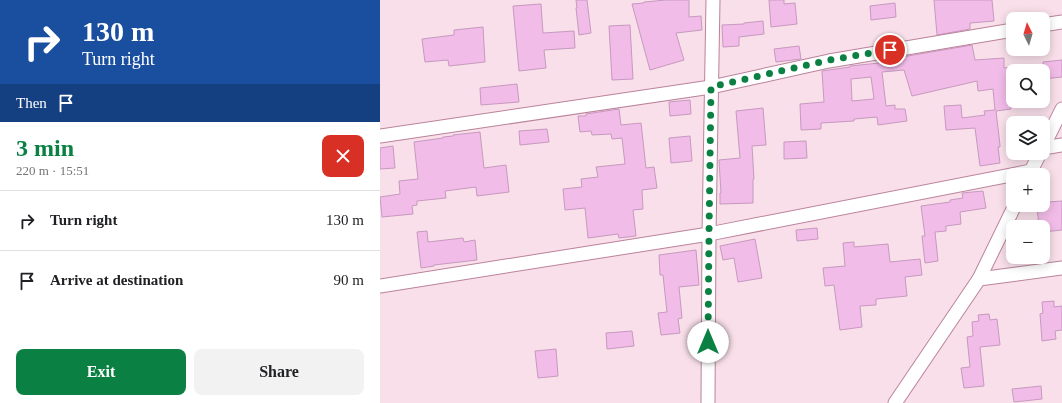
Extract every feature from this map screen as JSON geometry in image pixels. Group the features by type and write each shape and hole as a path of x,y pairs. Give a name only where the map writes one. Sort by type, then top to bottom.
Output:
{"street":[{"path":"708,403 713,0"},
{"path":"1050,25 1062,22"},
{"path":"380,136 711,87 829,60 1006,31"},
{"path":"1050,133 1062,109"},
{"path":"1050,146 1062,145"},
{"path":"380,286 709,234 1006,178"},
{"path":"896,403 979,279 1012,212"},
{"path":"979,279 1062,268"}],"building":[{"path":"576,0 587,0 591,33 579,35"},
{"path":"666,0 689,0 689,17 701,16 702,30 676,33 684,60 650,70 632,4"},
{"path":"769,0 784,0 784,4 795,3 797,24 771,27"},
{"path":"934,0 992,0 994,21 970,23 970,29 937,35"},
{"path":"895,3 896,17 871,20 870,6"},
{"path":"541,4 543,33 574,31 575,48 544,50 546,68 519,71 513,6"},
{"path":"763,21 764,34 739,37 739,46 723,47 722,25"},
{"path":"630,25 633,79 612,80 609,26"},
{"path":"483,27 485,62 449,66 448,60 425,62 422,39 454,35 454,30"},
{"path":"972,45 975,60 1004,58 1004,68 1006,68 1006,108 1011,109 996,111 1000,145 1000,147 998,147 1000,163 980,166 975,128 946,130 944,106 961,105 962,118 985,115 984,111 995,110 993,89 978,91 977,81 912,96 904,70 882,72 886,106 895,105 895,109 905,109 907,121 878,125 877,117 854,119 854,121 821,123 821,129 801,130 800,104 824,102 822,71 879,63 879,61","holes":["871,77 874,99 852,101 851,79"]},
{"path":"799,46 801,59 776,62 774,49"},
{"path":"1062,60 1062,77 1050,78 1050,64 1043,64 1043,62"},
{"path":"517,84 519,102 481,105 480,88"},
{"path":"690,100 691,114 670,116 669,102"},
{"path":"763,108 766,145 752,146 754,179 753,203 720,204 721,193 719,160 740,158 736,111"},
{"path":"619,109 621,125 641,123 646,168 654,167 657,188 642,190 643,209 633,210 636,236 619,238 618,234 588,238 585,208 565,210 563,189 582,187 581,179 598,177 596,167 625,164 622,138 612,139 611,134 592,135 591,131 580,132 578,116 586,116 586,114"},
{"path":"547,129 549,142 520,145 519,131"},
{"path":"480,132 484,168 506,165 509,192 477,196 476,187 445,191 446,198 417,201 417,205 412,206 413,214 382,217 380,197 400,194 399,181 418,179 414,142"},
{"path":"690,136 692,161 671,163 669,138"},
{"path":"806,141 807,158 784,159 784,142"},
{"path":"393,146 395,168 380,169 380,148"},
{"path":"983,191 986,208 960,212 961,224 946,226 946,231 935,232 938,261 925,263 922,236 925,236 921,206 950,202 950,200 963,198 962,193"},
{"path":"1062,201 1062,230 1050,231 1050,220 1038,220 1038,212 1050,212 1050,202"},
{"path":"817,228 818,239 797,241 796,230"},
{"path":"427,231 428,242 463,238 464,242 475,240 477,260 421,268 417,232"},
{"path":"755,239 762,278 738,282 734,258 723,260 720,246"},
{"path":"854,242 854,247 888,244 890,262 920,259 922,275 905,277 907,296 876,299 876,305 860,306 862,327 840,330 834,285 825,286 823,268 845,266 843,243"},
{"path":"696,250 699,285 679,287 682,318 678,319 680,333 661,335 658,313 667,312 663,275 660,275 659,255"},
{"path":"1054,301 1054,307 1062,306 1062,330 1055,331 1056,339 1042,341 1040,314 1043,313 1042,302"},
{"path":"989,314 990,320 997,319 1000,345 980,347 984,386 964,388 961,368 970,367 967,337 973,336 972,322 979,321 978,315"},
{"path":"632,331 634,346 607,349 606,333"},
{"path":"556,349 558,376 538,378 535,351"},
{"path":"1041,386 1042,399 1014,402 1012,389"}],"route":[{"path":"708,342 711,87 829,60 890,50"}]}
